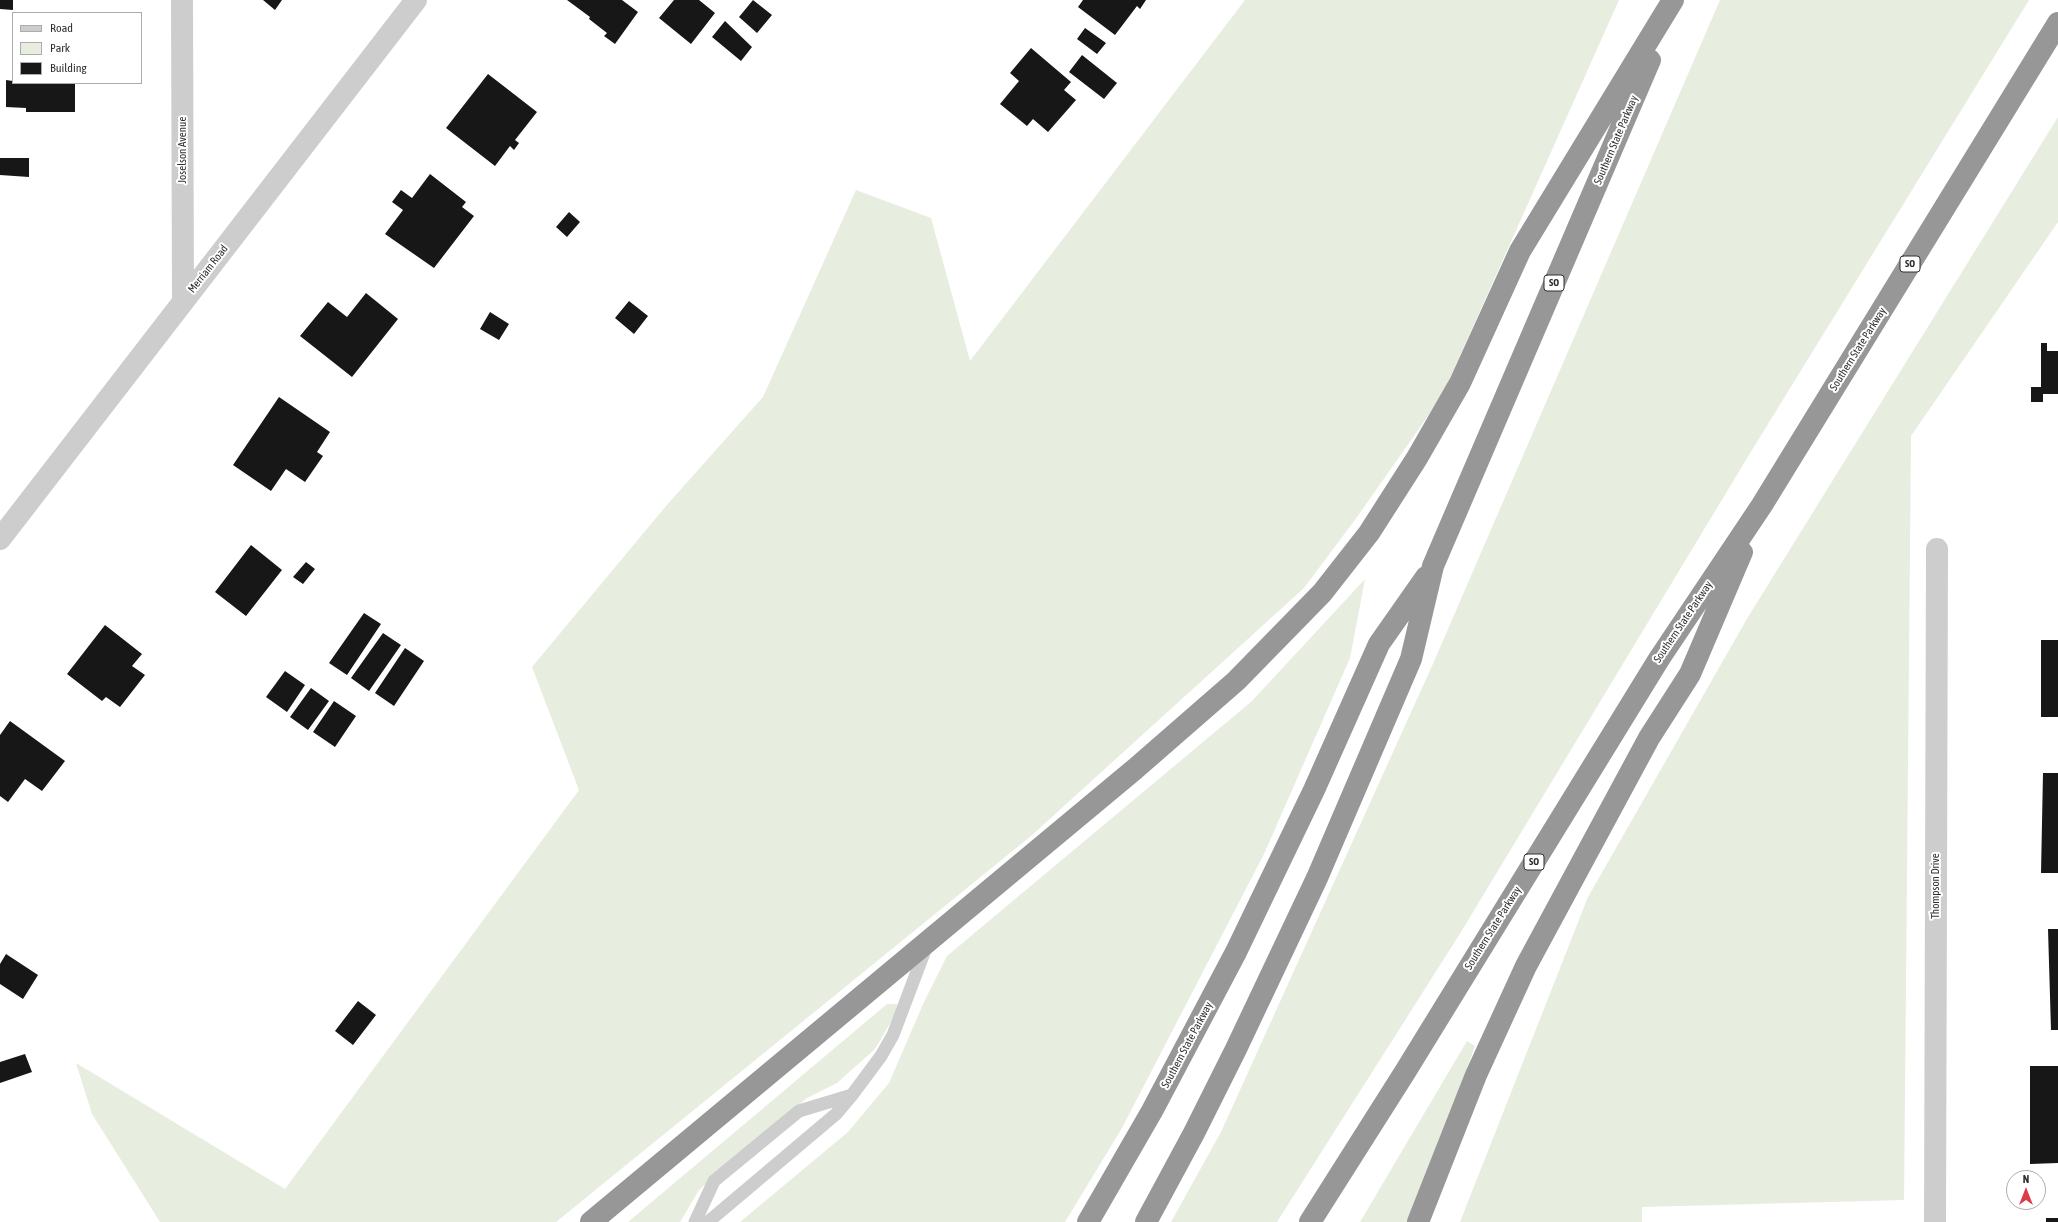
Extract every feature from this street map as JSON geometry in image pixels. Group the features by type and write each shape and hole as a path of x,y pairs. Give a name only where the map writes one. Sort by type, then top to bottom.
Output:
{"highway":[{"name":"Southern State Parkway","path":"1146,1222 1194,1133 1236,1049 1317,878 1411,659 1434,566 1674,0"},
{"path":"591,1222 1135,769 1230,686 1293,624 1348,562 1392,498 1417,458 1460,383 1520,251 1674,0"},
{"name":"Southern State Parkway","path":"1310,1222 1405,1072 1658,658 1762,505 2058,23"},
{"path":"1418,1222 1476,1075 1526,966 1649,738 1690,674 1762,505"},
{"name":"Southern State Parkway","path":"1088,1222 1152,1111 1236,952 1314,790 1379,644 1434,566"}],"street":[{"name":"Joselson Avenue","path":"182,0 183,301"},
{"name":"Merriam Road","path":"0,538 416,0"},
{"name":"Thompson Drive","path":"1935,1222 1937,549"}],"lane":[{"path":"708,1222 836,1114 852,1096 882,1056 893,1035 929,940"},
{"path":"695,1222 714,1181 799,1111 852,1096"}],"green space":[{"path":"1245,0 1619,0 1442,396 1357,517 1304,588 1031,836 556,1222 160,1222 92,1114 76,1063 285,1189 579,790 532,667 666,506 763,397 856,190 931,218 970,361"},
{"path":"1720,0 2029,0 1752,450 1461,932 1277,1222 1171,1222 1221,1132 1432,666"},
{"path":"2058,117 2058,222 1911,436 1904,1200 1642,1207 1642,1222 1460,1222 1588,897 1748,617"},
{"path":"1365,579 1350,658 1264,854 1122,1128 1065,1222 740,1222 848,1132 889,1083 924,1002 947,956 1252,701"},
{"path":"887,1004 897,1004 896,1013 875,1049 837,1083 807,1098 699,1190 680,1222 628,1222"},
{"path":"1467,1041 1475,1046 1411,1222 1360,1222"}],"building":[{"path":"0,0 13,0 13,10 0,9"},
{"path":"263,0 282,0 275,10"},
{"path":"567,0 622,0 638,12 615,44 604,36 607,33 589,19 590,17"},
{"path":"674,0 699,0 715,13 691,44 659,18"},
{"path":"753,0 772,15 757,33 739,17"},
{"path":"1083,0 1146,0 1140,9 1137,6 1115,35 1078,7"},
{"path":"725,21 752,47 741,61 712,37"},
{"path":"1085,28 1106,43 1097,54 1077,39"},
{"path":"1031,48 1071,82 1064,90 1076,100 1048,132 1033,119 1027,126 1000,104 1019,81 1010,73"},
{"path":"1082,55 1117,83 1104,99 1069,72"},
{"path":"488,74 537,112 515,140 519,143 514,150 510,146 495,166 446,128"},
{"path":"6,80 12,81 12,84 75,84 75,112 26,112 26,108 6,107"},
{"path":"0,158 29,158 29,177 0,175"},
{"path":"430,174 466,202 462,207 474,216 434,268 385,234 403,210 392,202 401,190 412,198"},
{"path":"569,212 580,222 567,237 556,227"},
{"path":"366,293 398,319 352,377 300,336 328,302 347,317"},
{"path":"629,301 648,316 634,334 615,318"},
{"path":"490,312 509,324 499,340 480,329"},
{"path":"2041,343 2047,343 2047,351 2058,351 2058,394 2043,394 2043,402 2031,402 2031,387 2041,387"},
{"path":"279,397 330,432 317,452 323,456 305,482 286,469 271,491 233,465"},
{"path":"251,545 282,570 246,616 215,592"},
{"path":"306,562 315,569 303,584 293,577"},
{"path":"364,613 381,624 347,675 329,663"},
{"path":"105,625 142,654 132,666 145,675 120,707 106,697 102,701 67,674"},
{"path":"383,633 401,645 369,691 351,678"},
{"path":"2041,640 2058,640 2058,717 2041,717"},
{"path":"405,648 424,661 394,706 375,693"},
{"path":"285,671 305,685 287,712 266,697"},
{"path":"311,688 329,701 308,730 290,717"},
{"path":"334,701 356,716 335,747 313,732"},
{"path":"10,721 65,761 42,791 25,779 8,802 0,796 0,735"},
{"path":"2043,773 2058,773 2058,873 2041,873"},
{"path":"2048,929 2058,929 2058,1030 2051,1030"},
{"path":"6,954 38,975 23,999 0,984 0,964"},
{"path":"358,1001 376,1015 353,1045 335,1031"},
{"path":"25,1054 32,1072 0,1083 0,1062"},
{"path":"2030,1066 2058,1066 2058,1163 2030,1164"},
{"path":"2046,1218 2058,1218 2058,1222 2046,1222"}]}
